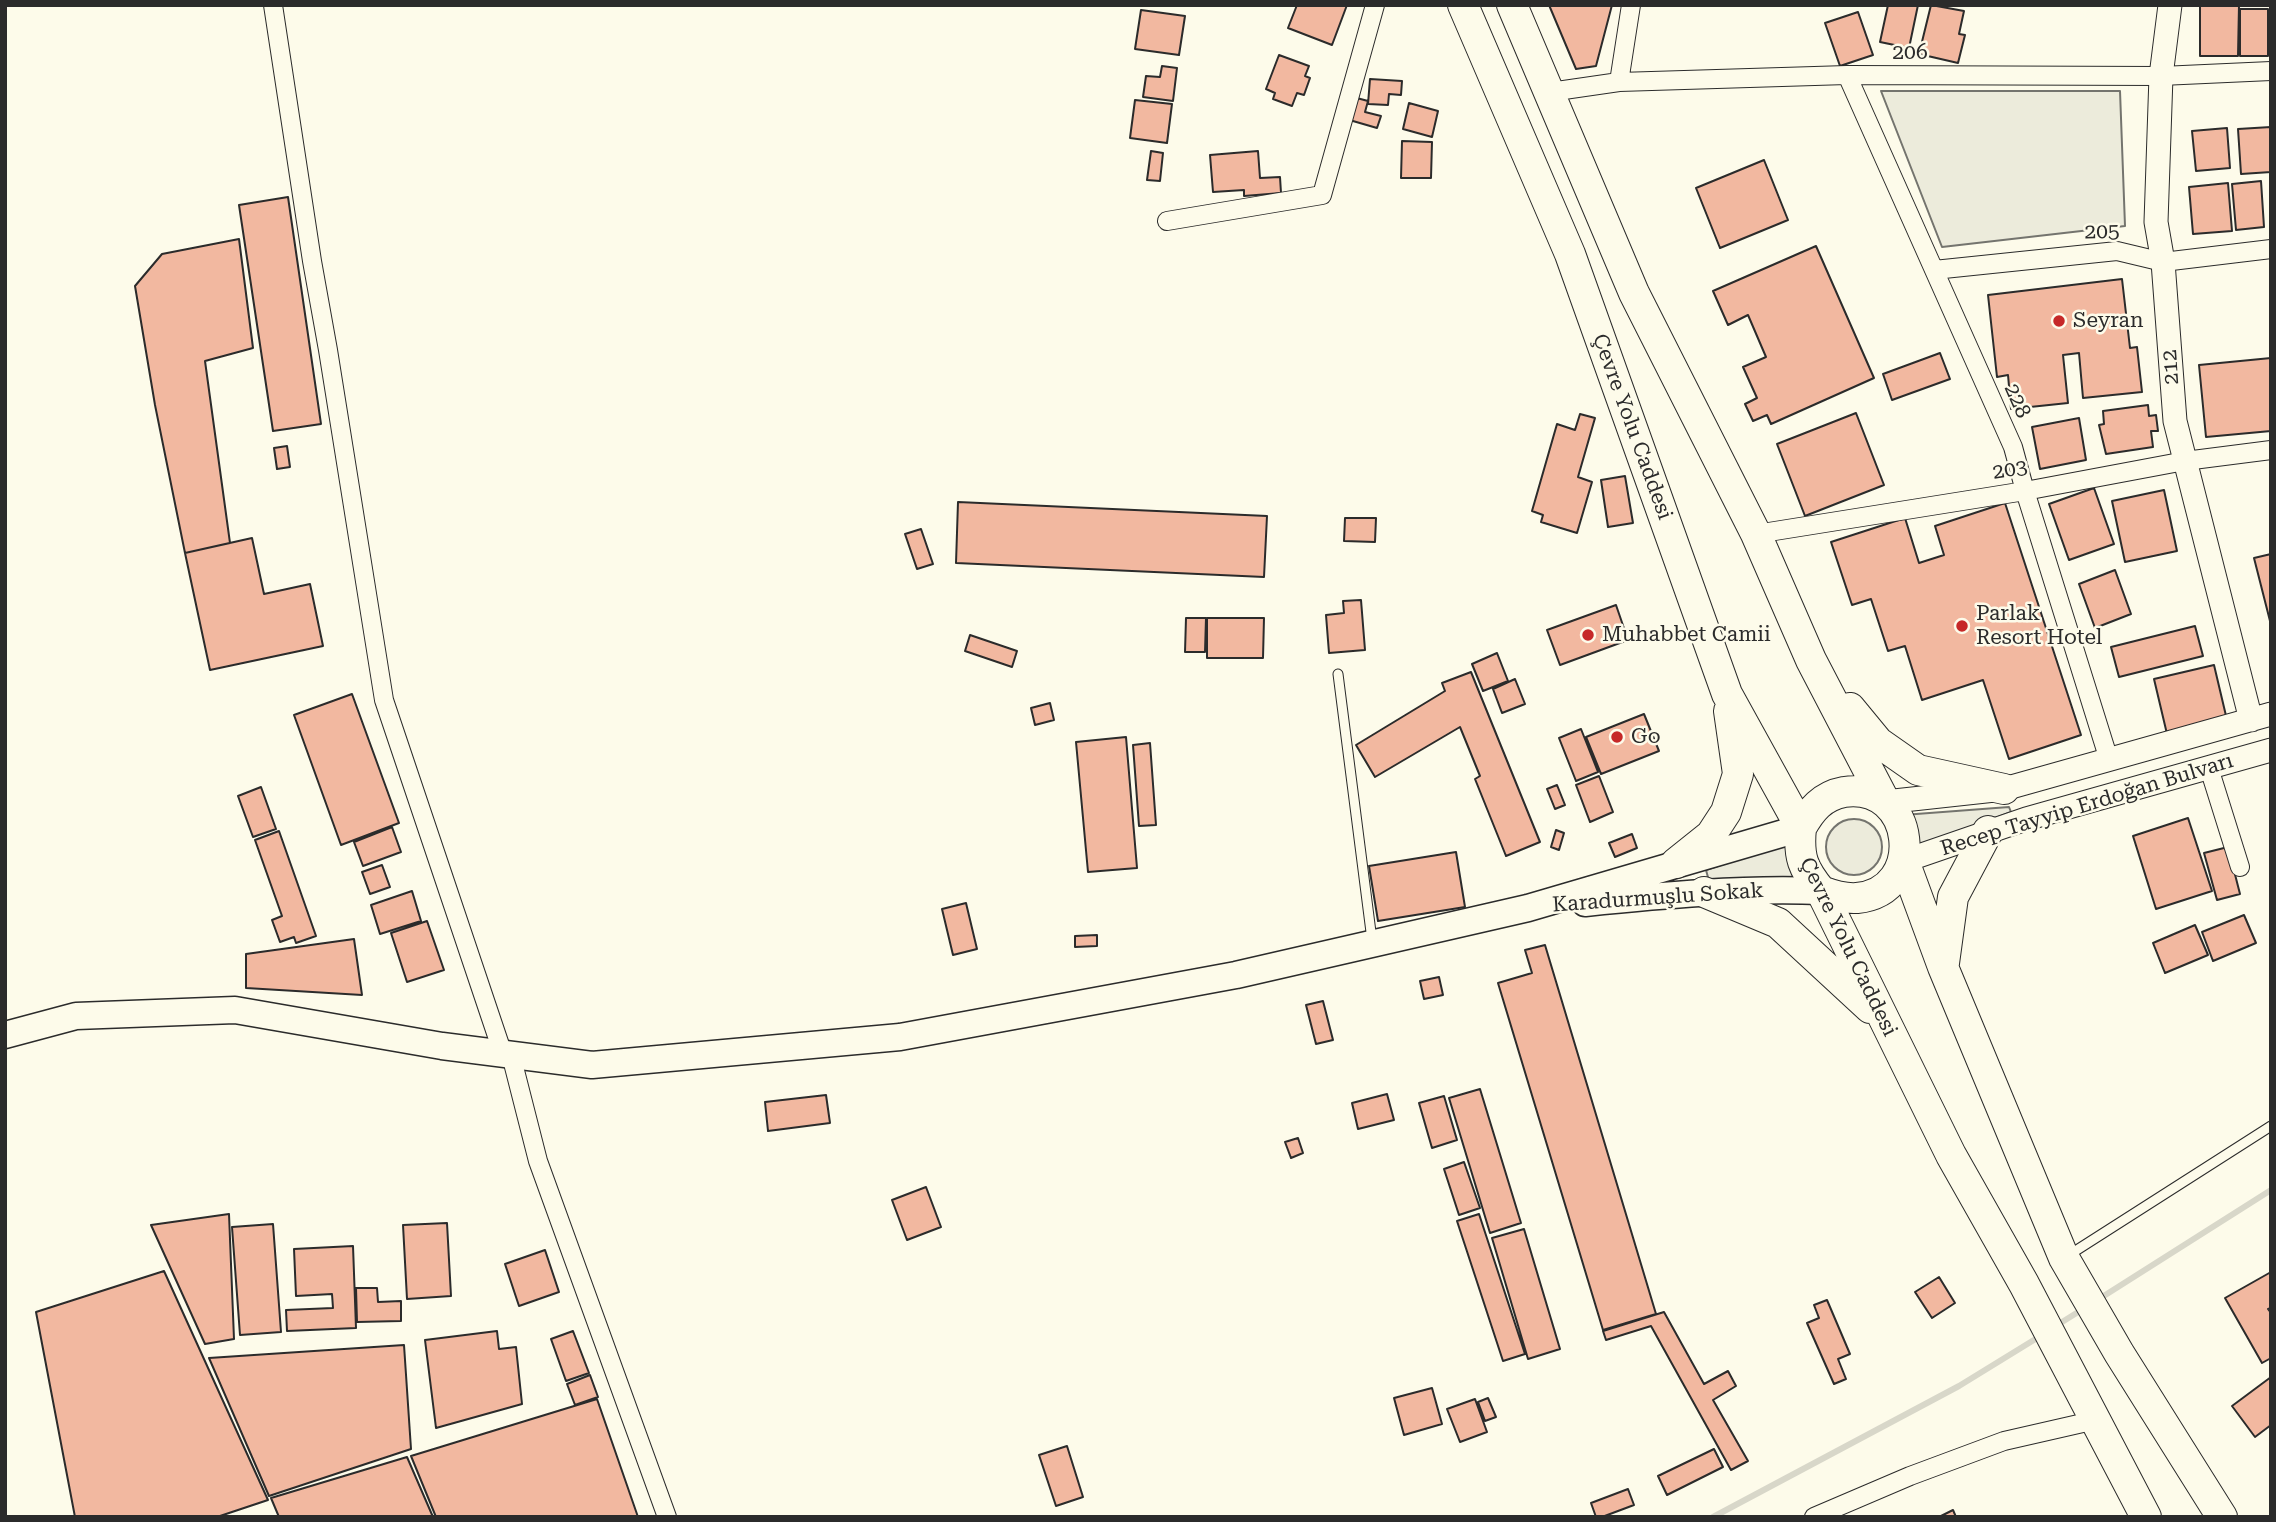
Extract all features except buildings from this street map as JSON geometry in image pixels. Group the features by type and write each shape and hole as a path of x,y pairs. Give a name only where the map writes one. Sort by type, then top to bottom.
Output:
{"highway":[{"name":"Çevre Yolu Caddesi","path":"1463,5 1570,254 1727,694 1801,828 1802,862 1821,891 1951,1155 2076,1380 2146,1517"},
{"path":"1513,5 1634,293 1756,534 1811,660 1885,802 1896,814 1904,831 1904,861 1943,967 2064,1258 2119,1353 2222,1517"},
{"path":"1811,660 1878,742 1918,770 2004,789"},
{"path":"1675,863 1710,835 1726,812 1738,774 1727,694"},
{"path":"1801,828 1809,813 1821,801 1836,794 1853,791 1870,794 1885,802"},
{"path":"1943,967 1952,897 1989,831"},
{"path":"1821,891 1839,897 1857,898 1875,893 1890,883 1904,861"},
{"path":"1704,892 1778,923 1885,1022"}],"main road":[{"name":"Karadurmuşlu Sokak","path":"1528,908 1801,828"},
{"name":"Karadurmuşlu Sokak","path":"1528,908 1704,892 1765,889 1821,891"},
{"path":"5,1035 76,1016 235,1010 442,1046 592,1065 900,1037 1236,975 1528,908"}],"street":[{"path":"273,5 384,700 507,1054 538,1161 667,1517"},
{"path":"1167,221 1322,195 1375,5"},
{"path":"1619,82 1631,5"},
{"name":"212","path":"2170,5 2161,76 2156,222 2163,262 2175,421 2261,717"},
{"name":"206","path":"1550,92 1619,82 1847,75 2161,76 2271,71"},
{"name":"228","path":"1847,75 2013,447 2109,760"},
{"name":"205","path":"1934,271 2117,251 2163,262 2271,249"},
{"name":"203","path":"1756,534 2025,491 2185,461 2271,450"},
{"name":"Recep Tayyip Erdoğan Bulvarı","path":"1885,802 2004,789 2261,717"},
{"name":"Recep Tayyip Erdoğan Bulvarı","path":"1904,861 1989,831 2271,750"},
{"path":"2209,768 2240,867"},
{"path":"1814,1517 1910,1476 2004,1441 2096,1420"}],"lane":[{"path":"1338,674 1372,944"},
{"path":"2064,1258 2271,1126"}],"shaded area":[{"path":"1881,91 2120,91 2125,226 1942,247"},
{"path":"2009,807 2011,812 1915,849 1903,815"},
{"path":"1854,819 1865,821 1874,827 1880,836 1880,858 1874,867 1865,873 1854,875 1843,873 1834,867 1828,858 1826,847 1828,836 1834,827 1843,821"},
{"path":"1787,843 1799,881 1709,881 1706,870"}],"waterway":[{"path":"2099,1299 2271,1190"},
{"path":"2054,1327 2083,1309"},
{"path":"1713,1517 1959,1386 2042,1335"}],"place":[{"name":"Seyran","path":"2059,321"},
{"name":"Parlak Resort Hotel","path":"1962,626"},
{"name":"Muhabbet Camii","path":"1588,635"},
{"name":"Go","path":"1617,737"}]}
